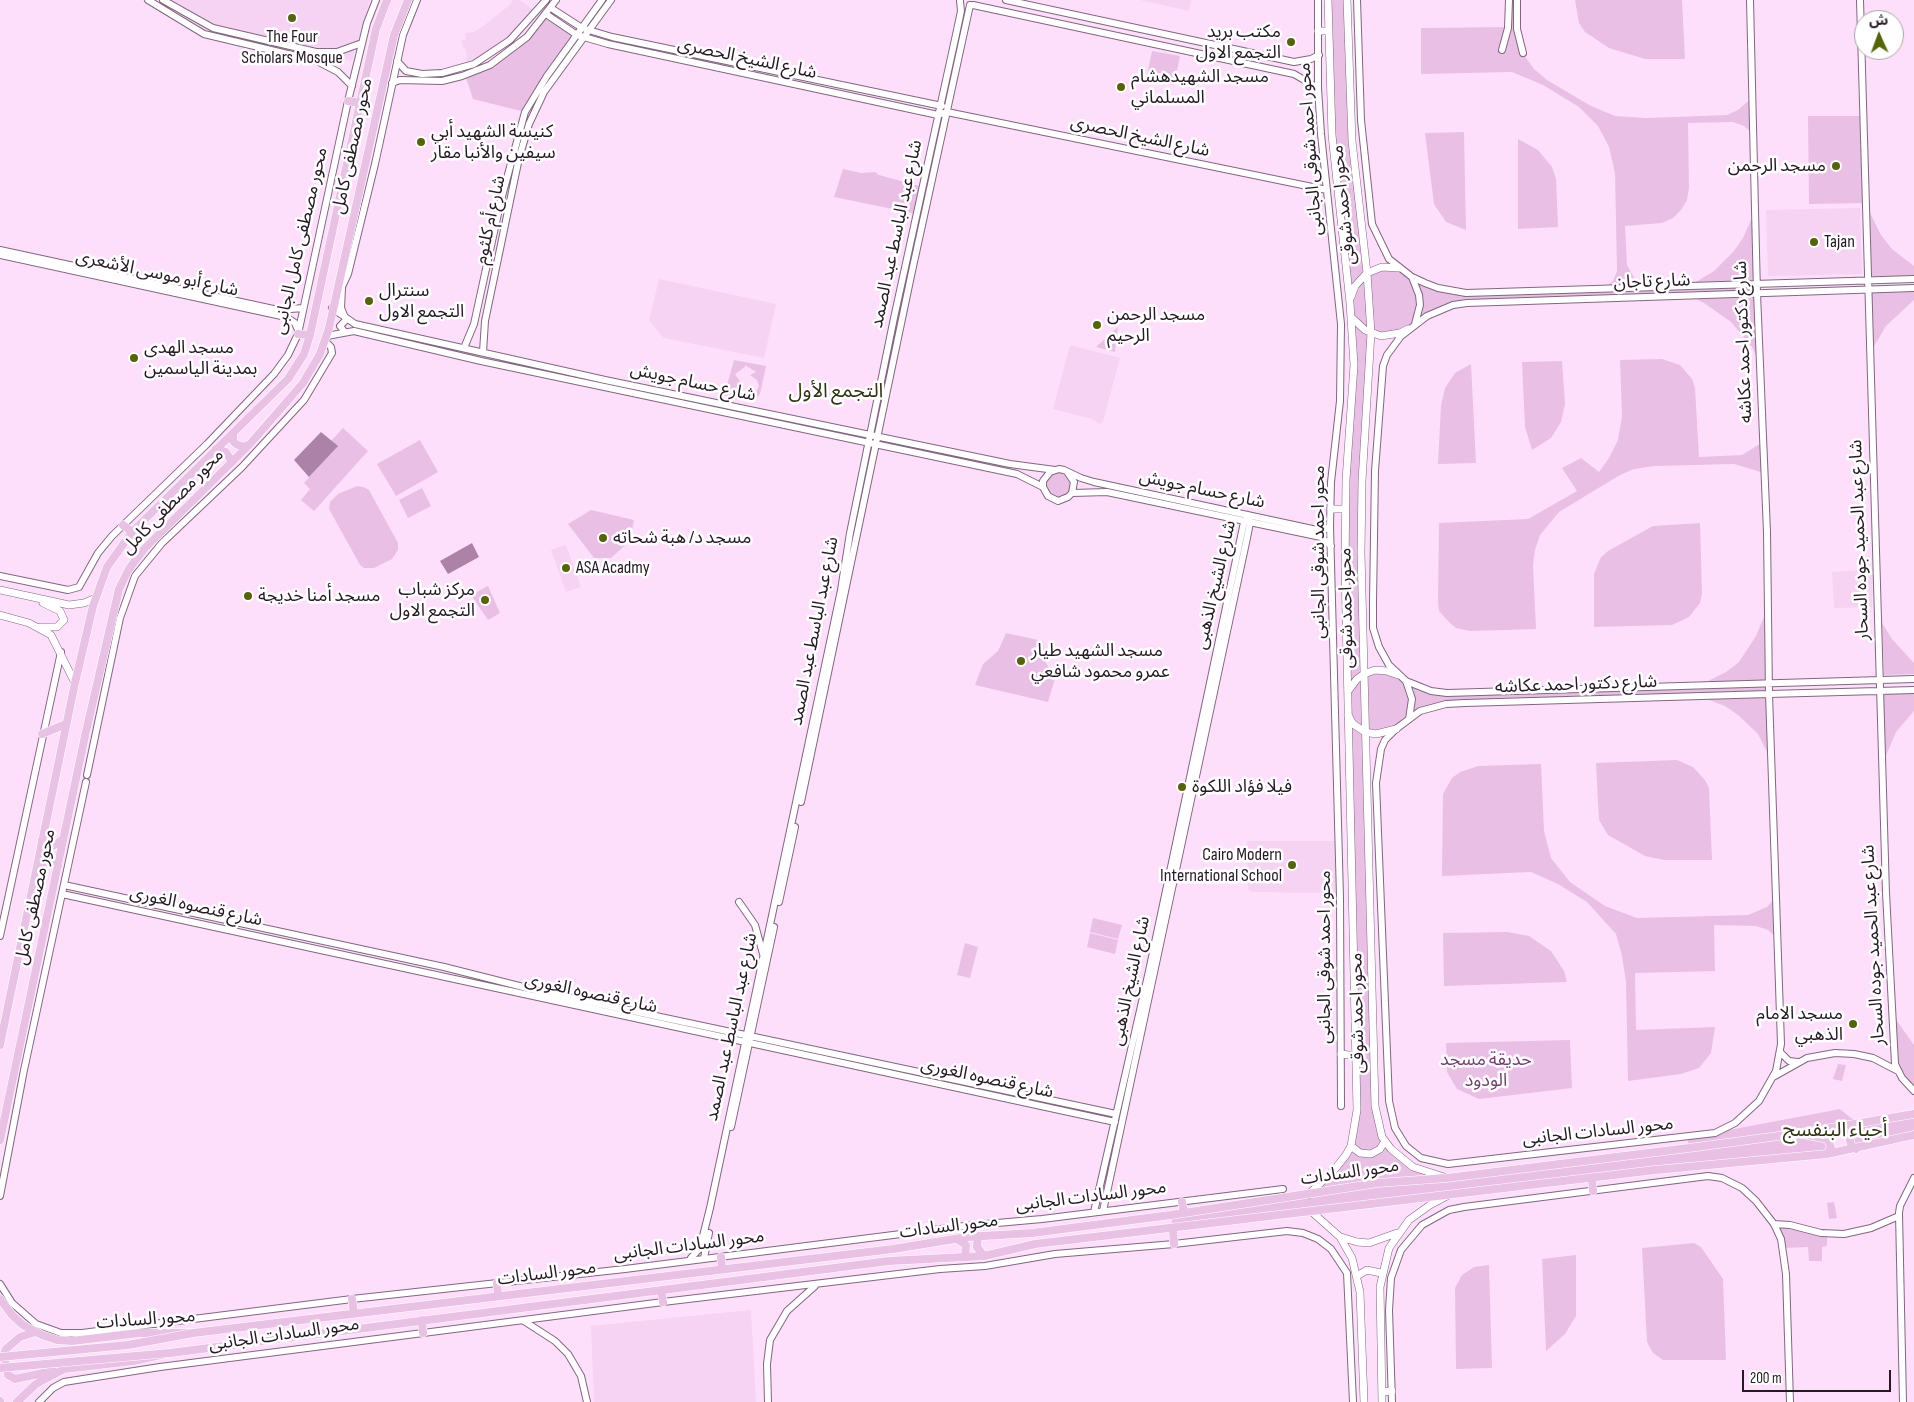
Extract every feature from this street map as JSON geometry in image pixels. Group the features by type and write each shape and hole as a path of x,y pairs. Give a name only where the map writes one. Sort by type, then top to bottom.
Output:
{"main road":[{"name":"محور مصطفى كامل","path":"0,1045 2,1024 37,866 74,684 106,567 132,532 288,379 299,363 310,335 376,29 387,0"},
{"name":"محور مصطفى كامل","path":"0,1140 112,609 119,589 129,569 144,549 250,444 303,383 326,338 394,35 408,0"},
{"name":"محور احمد شوقى","path":"1308,1195 1334,1170 1351,1146 1357,1110 1347,712 1345,509 1354,365 1350,303 1332,135 1328,0"},
{"path":"1347,3 1357,3"},
{"name":"محور احمد شوقى","path":"1347,3 1351,134 1367,273 1371,333 1361,527 1374,1087 1377,1115 1385,1141 1407,1163 1420,1170 1447,1178"},
{"path":"1318,31 1328,30"},
{"path":"348,101 360,103"},
{"path":"377,109 386,110"},
{"path":"1350,303 1355,286 1367,273 1382,267 1399,268"},
{"path":"1351,316 1360,326 1371,333 1390,336 1408,329"},
{"path":"298,334 310,335"},
{"path":"233,433 233,441 236,444 243,447 250,444"},
{"path":"216,449 226,452 232,462"},
{"path":"1331,509 1345,509"},
{"path":"179,514 185,521"},
{"path":"123,525 132,532"},
{"path":"0,590 69,605 84,603 96,598"},
{"path":"0,615 37,626 57,628 63,623 64,616 60,611 32,597"},
{"path":"37,626 51,635 61,652 74,684"},
{"path":"1347,701 1351,686 1364,674 1375,670 1396,673"},
{"path":"1347,712 1353,724 1365,732 1386,733 1394,731"},
{"path":"42,734 66,724"},
{"path":"42,840 48,845 53,846 58,844 63,838"},
{"path":"37,866 47,861 58,866"},
{"path":"1341,1054 1356,1056"},
{"name":"محور السادات","path":"0,1299 17,1320 35,1332 49,1338 72,1341 139,1333 193,1333 722,1268 893,1249 978,1236 1032,1233 1184,1213 1378,1183 1447,1178 1801,1133 1914,1114"},
{"path":"1854,1124 1849,1136 1851,1145 1856,1149"},
{"path":"1801,1133 1828,1139 1831,1148 1827,1154"},
{"name":"محور السادات","path":"17,1402 36,1384 58,1372 170,1354 889,1261 984,1256 1035,1244 1592,1178 1827,1154 1914,1135"},
{"path":"1687,1138 1689,1148"},
{"path":"1351,1146 1360,1153 1371,1154 1380,1149 1385,1141"},
{"path":"1592,1178 1594,1190"},
{"path":"1382,1402 1379,1302 1381,1273 1389,1248 1398,1233 1423,1209 1448,1196"},
{"path":"1182,1202 1184,1213"},
{"path":"1312,1212 1340,1237 1352,1258 1357,1276 1360,1292 1364,1402"},
{"path":"1173,1229 1174,1244"},
{"path":"1340,1237 1369,1243 1381,1241 1398,1233"},
{"path":"978,1236 977,1247 984,1256"},
{"path":"957,1239 966,1245 965,1257"},
{"path":"721,1257 722,1268"},
{"path":"1357,1276 1367,1270 1381,1273"},
{"path":"497,1283 498,1295"},
{"path":"662,1290 663,1302"},
{"path":"352,1298 354,1313"},
{"path":"422,1320 424,1333"},
{"path":"35,1332 20,1337 6,1349 4,1354 8,1375 15,1379 42,1372 58,1372"},
{"path":"0,1357 128,1345 193,1333"},
{"path":"0,1368 48,1362 170,1354"},
{"path":"1382,1392 1392,1391"}],"street":[{"path":"148,0 204,34 310,59 331,68 352,86"},
{"path":"163,0 213,28 311,51 337,52 362,43"},
{"path":"344,332 340,326 346,320 341,308 342,288 366,200 397,61 407,23 417,0"},
{"path":"397,61 401,68 407,72 442,72 464,68 486,58 520,32 546,0"},
{"path":"392,83 406,80 442,81 462,76 490,65 516,48 556,0"},
{"name":"شارع أم كلثوم","path":"464,348 474,324 501,200 525,112 535,93 602,0"},
{"name":"شارع أم كلثوم","path":"483,352 485,321 519,158 529,124 544,92 611,0"},
{"path":"1006,0 1266,56 1303,62 1318,55"},
{"name":"محور احمد شوقى الجانبى","path":"1318,0 1318,88 1341,324 1340,401 1331,482 1330,526 1340,897 1341,1106"},
{"path":"1502,50 1508,28 1509,0"},
{"path":"1517,0 1517,29 1523,53"},
{"name":"شارع دكتور احمد عكاشه","path":"1750,0 1756,284 1767,532 1769,694 1780,1052 1774,1077"},
{"name":"شارع عبد الحميد جوده السحار","path":"1860,0 1878,680 1892,1014 1895,1064 1902,1078 1914,1091"},
{"path":"960,1 1294,74 1318,88"},
{"name":"شارع عبد الباسط عبد الصمد","path":"874,435 938,114 961,11 960,1"},
{"name":"محور مصطفى كامل الجانبى","path":"0,576 68,590 77,588 83,582 98,553 123,525 207,444 274,374 288,355 298,334 348,101 373,2"},
{"name":"شارع عبد الباسط عبد الصمد","path":"704,1258 763,956 840,590 947,112 974,3"},
{"path":"1357,3 1361,120 1370,210 1382,249 1399,268"},
{"path":"1027,16 1029,5"},
{"name":"شارع الشيخ الحصرى","path":"551,8 589,31 725,62 940,105"},
{"name":"شارع الشيخ الحصرى","path":"546,14 584,38 938,114 947,112 1327,190"},
{"path":"310,59 311,51"},
{"path":"1264,67 1266,56"},
{"path":"406,80 407,72"},
{"path":"940,105 947,112"},
{"name":"شارع أبو موسى الأشعرى","path":"0,250 21,251 278,310 303,308"},
{"name":"شارع أبو موسى الأشعرى","path":"0,255 286,317 296,325 298,334"},
{"name":"شارع تاجان","path":"1399,268 1425,284 1452,292 1914,279"},
{"path":"1412,277 1419,295 1420,305 1415,324"},
{"path":"1675,286 1675,296"},
{"path":"334,296 342,288"},
{"name":"شارع تاجان","path":"1396,673 1379,647 1373,628 1373,534 1381,378 1387,355 1408,329 1433,313 1453,305 1482,302 1914,288"},
{"path":"1481,292 1482,302"},
{"name":"شارع حسام جويش","path":"332,308 346,320 355,324 548,367 1010,464 1055,470"},
{"name":"شارع حسام جويش","path":"326,338 354,331 546,375 1017,474 1043,487"},
{"path":"402,342 404,334"},
{"path":"0,1196 120,618 129,587 142,566 185,521 242,467 304,400 332,353 326,338"},
{"path":"546,375 548,367"},
{"name":"شارع عبد الباسط عبد الصمد","path":"748,1036 872,444"},
{"path":"1055,470 1068,473 1074,482 1072,493 1058,501 1048,496 1043,487 1046,476 1055,470"},
{"name":"شارع حسام جويش","path":"1068,473 1094,482 1317,530 1324,530 1330,526"},
{"name":"شارع حسام جويش","path":"1072,493 1106,492 1321,537 1331,546"},
{"name":"شارع الشيخ الذهبى","path":"1103,1211 1248,515"},
{"name":"شارع الشيخ الذهبى","path":"1094,1212 1247,522"},
{"path":"0,936 61,652"},
{"name":"شارع دكتور احمد عكاشه","path":"1396,673 1406,681 1431,691 1465,693 1914,679"},
{"path":"1406,681 1412,699 1409,719"},
{"path":"1640,687 1640,698"},
{"name":"شارع دكتور احمد عكاشه","path":"1394,731 1409,719 1433,706 1465,703 1914,690"},
{"path":"1465,693 1465,703"},
{"name":"محور السادات الجانبى","path":"1394,731 1385,740 1379,755 1376,785 1389,1101 1395,1128 1406,1146 1421,1158 1448,1164 1687,1138 1715,1133 1726,1129 1759,1101 1774,1077"},
{"name":"شارع قنصوه الغورى","path":"64,886 441,967 517,986 1116,1114"},
{"name":"شارع قنصوه الغورى","path":"62,894 1115,1122"},
{"path":"739,902 755,925 763,956"},
{"path":"515,993 517,986"},
{"name":"شارع عبد الباسط عبد الصمد","path":"687,1260 697,1254 702,1243 747,1043"},
{"path":"1780,1052 1789,1061 1798,1062"},
{"path":"1774,1077 1798,1062 1826,1054 1854,1054 1873,1058 1898,1071"},
{"path":"1392,1402 1389,1294 1391,1278 1401,1250 1422,1225 1449,1210 1464,1207 1708,1176 1722,1178 1742,1188 1756,1201 1774,1224 1781,1239 1786,1274 1790,1402"},
{"path":"1903,1402 1899,1216 1900,1206 1914,1178"},
{"name":"محور السادات الجانبى","path":"0,1284 12,1303 28,1319 49,1330 61,1333 82,1333 352,1298 721,1257 964,1226 1283,1189"},
{"path":"1774,1224 1790,1225 1821,1233 1844,1234 1871,1228 1899,1216"},
{"name":"محور السادات الجانبى","path":"39,1402 53,1388 75,1379 663,1302 940,1269 985,1266 1056,1254 1174,1244 1287,1231 1303,1233 1318,1239 1336,1256 1347,1273 1353,1402"},
{"path":"768,1402 767,1364 770,1340 787,1311 808,1290 818,1284"},
{"path":"524,1321 555,1341 568,1354 579,1370 588,1402"}],"shaded area":[{"path":"158,0 370,0 352,61 230,37 201,28"},
{"path":"512,0 520,0 536,12 520,30 481,57 467,63 466,49 463,48 462,40 466,40 465,33 474,32 482,27 511,4"},
{"path":"1140,0 1191,0 1189,11"},
{"name":"Tajan","path":"1860,208 1862,274 1768,276 1766,210"},
{"path":"659,279 776,304 764,358 664,338 649,321"},
{"path":"1070,345 1120,358 1103,421 1100,424 1092,419 1053,409"},
{"path":"321,432 338,446 309,477 294,460"},
{"path":"472,543 479,557 448,574 440,561"},
{"path":"566,545 581,587 566,592 551,550"},
{"path":"1873,569 1872,607 1834,608 1832,572"},
{"name":"Cairo Modern International School","path":"1247,841 1336,841 1338,893 1251,892 1248,889"},
{"path":"751,1310 756,1402 594,1402 591,1326"}],"green space":[{"path":"1328,0 1348,0 1350,113 1367,273 1391,266 1452,291 1605,288 1613,281 1617,271 1615,173 1609,147 1598,126 1579,107 1543,85 1512,72 1421,74 1421,28 1508,27 1509,0 1517,0 1517,29 1524,55 1534,69 1547,80 1591,106 1615,116 1646,118 1727,115 1738,110 1752,98 1753,134 1744,126 1733,122 1688,123 1689,188 1687,200 1681,210 1673,218 1662,223 1625,226 1627,265 1636,281 1641,285 1689,286 1714,271 1734,251 1743,238 1755,211 1759,361 1752,347 1731,322 1689,295 1453,305 1400,333 1371,334 1364,454 1364,674 1387,671 1431,691 1698,686 1726,672 1739,662 1756,636 1768,607 1771,760 1758,734 1738,715 1725,706 1699,696 1433,706 1396,729 1365,732 1374,1087 1382,1137 1401,1159 1447,1178 1689,1147 1687,1138 1840,1109 1851,1118 1865,1123 1914,1113 1914,1135 1853,1147 1852,1127 1802,1133 1826,1138 1830,1150 1173,1229 1171,1215 1308,1195 1346,1155 1356,1126 1345,568 1354,365 1332,135"},
{"path":"1575,0 1682,0 1685,59 1645,59 1609,48 1585,32 1579,23"},
{"path":"546,14 577,35 525,112 473,99 465,75 503,57"},
{"path":"1152,51 1180,56 1174,85 1146,80"},
{"path":"1808,116 1864,116 1865,203 1809,204"},
{"path":"1464,132 1466,230 1446,222 1434,204 1425,133"},
{"path":"1518,139 1538,150 1552,167 1556,179 1558,227 1518,229"},
{"path":"843,169 861,173 875,172 879,175 923,187 917,214 834,197"},
{"path":"1865,203 1881,235 1892,249 1914,266 1914,279 1868,280"},
{"path":"1914,288 1914,300 1886,326 1870,353 1868,290"},
{"path":"1118,327 1115,352 1096,347"},
{"path":"1662,359 1680,365 1692,379 1695,388 1699,457 1742,455 1763,442 1764,473 1734,464 1654,466 1634,469 1620,475 1559,512 1540,535 1533,565 1536,629 1470,631 1456,628 1439,611 1439,523 1528,519 1577,491 1562,468 1581,458 1599,472 1618,440 1622,416 1620,360"},
{"path":"734,360 766,366 760,394 756,399 749,401 724,396","holes":["745,365 756,372 750,375 757,380 759,386 756,393 749,394 743,392 741,383 735,374"]},
{"path":"1562,361 1565,404 1561,422 1551,438 1532,450 1525,427 1522,362"},
{"path":"1471,364 1476,463 1438,464 1441,405 1445,388 1455,373"},
{"path":"343,428 368,451 314,511 301,500 310,489 304,483 337,446 331,441"},
{"path":"420,440 438,472 396,496 377,464"},
{"path":"1064,470 1074,482 1068,497 1052,499 1043,481 1046,476"},
{"path":"357,486 369,490 398,543 398,550 392,559 374,568 364,568 360,565 329,509 330,502 338,494"},
{"path":"422,488 431,506 408,518 399,500"},
{"path":"591,510 634,520 630,541 611,558 594,558 568,524"},
{"path":"1700,523 1702,594 1700,603 1689,617 1672,625 1594,627 1594,574 1601,557 1608,551 1653,526"},
{"name":"مركز شباب التجمع الاول","path":"488,586 500,613 488,620 471,595"},
{"path":"1882,623 1892,639 1914,663 1914,674 1884,675"},
{"path":"1006,633 1043,641 1045,661 1055,679 1048,702 975,685 983,664 998,651"},
{"path":"1914,690 1914,711 1896,732 1885,758 1879,691"},
{"path":"1677,760 1693,767 1705,780 1709,788 1712,860 1664,860 1645,856 1608,835 1599,820 1596,763"},
{"path":"1541,764 1544,831 1551,858 1570,882 1605,906 1637,918 1748,915 1767,907 1776,897 1777,938 1768,930 1756,926 1714,925 1715,971 1635,973 1636,1030 1715,1027 1711,1053 1699,1068 1681,1074 1628,1081 1626,982 1622,956 1616,934 1587,902 1558,884 1531,872 1442,876 1443,794 1452,778 1460,772 1478,766"},
{"path":"1093,918 1122,925 1118,939 1090,932"},
{"path":"1507,932 1529,936 1551,951 1564,971 1567,982 1444,986 1443,933"},
{"path":"1090,933 1118,940 1115,954 1087,947"},
{"path":"965,943 978,947 970,978 957,975"},
{"path":"1892,1014 1914,1045 1914,1091 1896,1067"},
{"name":"حديقة مسجد الودود","path":"1570,1040 1572,1088 1479,1099 1457,1089 1447,1072 1446,1043"},
{"path":"1838,1064 1846,1065 1842,1081 1833,1079"},
{"path":"1834,1202 1837,1218 1829,1219 1827,1203"},
{"path":"1780,1224 1827,1233 1827,1246 1822,1247 1822,1261 1809,1261 1808,1247 1783,1248 1778,1230"},
{"path":"1694,1243 1701,1247 1723,1279 1726,1360 1663,1360 1653,1353 1647,1342 1642,1248"},
{"path":"1576,1255 1576,1316 1565,1334 1546,1351 1542,1259"},
{"path":"1489,1265 1492,1368 1456,1369 1455,1288 1462,1275 1474,1267"}],"place":[{"name":"The Four Scholars Mosque","path":"292,18"},
{"name":"مكتب بريد التجمع الاول","path":"1291,42"},
{"name":"مسجد الشهيدهشام المسلماني","path":"1121,87"},
{"name":"كنيسة الشهيد أبي سيفين والأنبا مقار","path":"421,142"},
{"name":"مسجد الرحمن","path":"1836,166"},
{"name":"Tajan","path":"1814,242"},
{"name":"سنترال التجمع الاول","path":"369,301"},
{"name":"مسجد الرحمن الرحيم","path":"1097,325"},
{"name":"مسجد الهدى بمدينة الياسمين","path":"134,358"},
{"name":"مسجد د/ هبة شحاته","path":"603,538"},
{"name":"ASA Acadmy","path":"566,568"},
{"name":"مسجد أمنا خديجة","path":"248,596"},
{"name":"مركز شباب التجمع الاول","path":"485,600"},
{"name":"مسجد الشهيد طيار عمرو محمود شافعي","path":"1021,661"},
{"name":"فيلا فؤاد اللكوة","path":"1182,787"},
{"name":"Cairo Modern International School","path":"1292,865"},
{"name":"مسجد الامام الذهبي","path":"1853,1024"}],"district":[{"name":"التجمع الأول","path":"836,392"},
{"name":"أحياء البنفسج","path":"1835,1131"}]}
